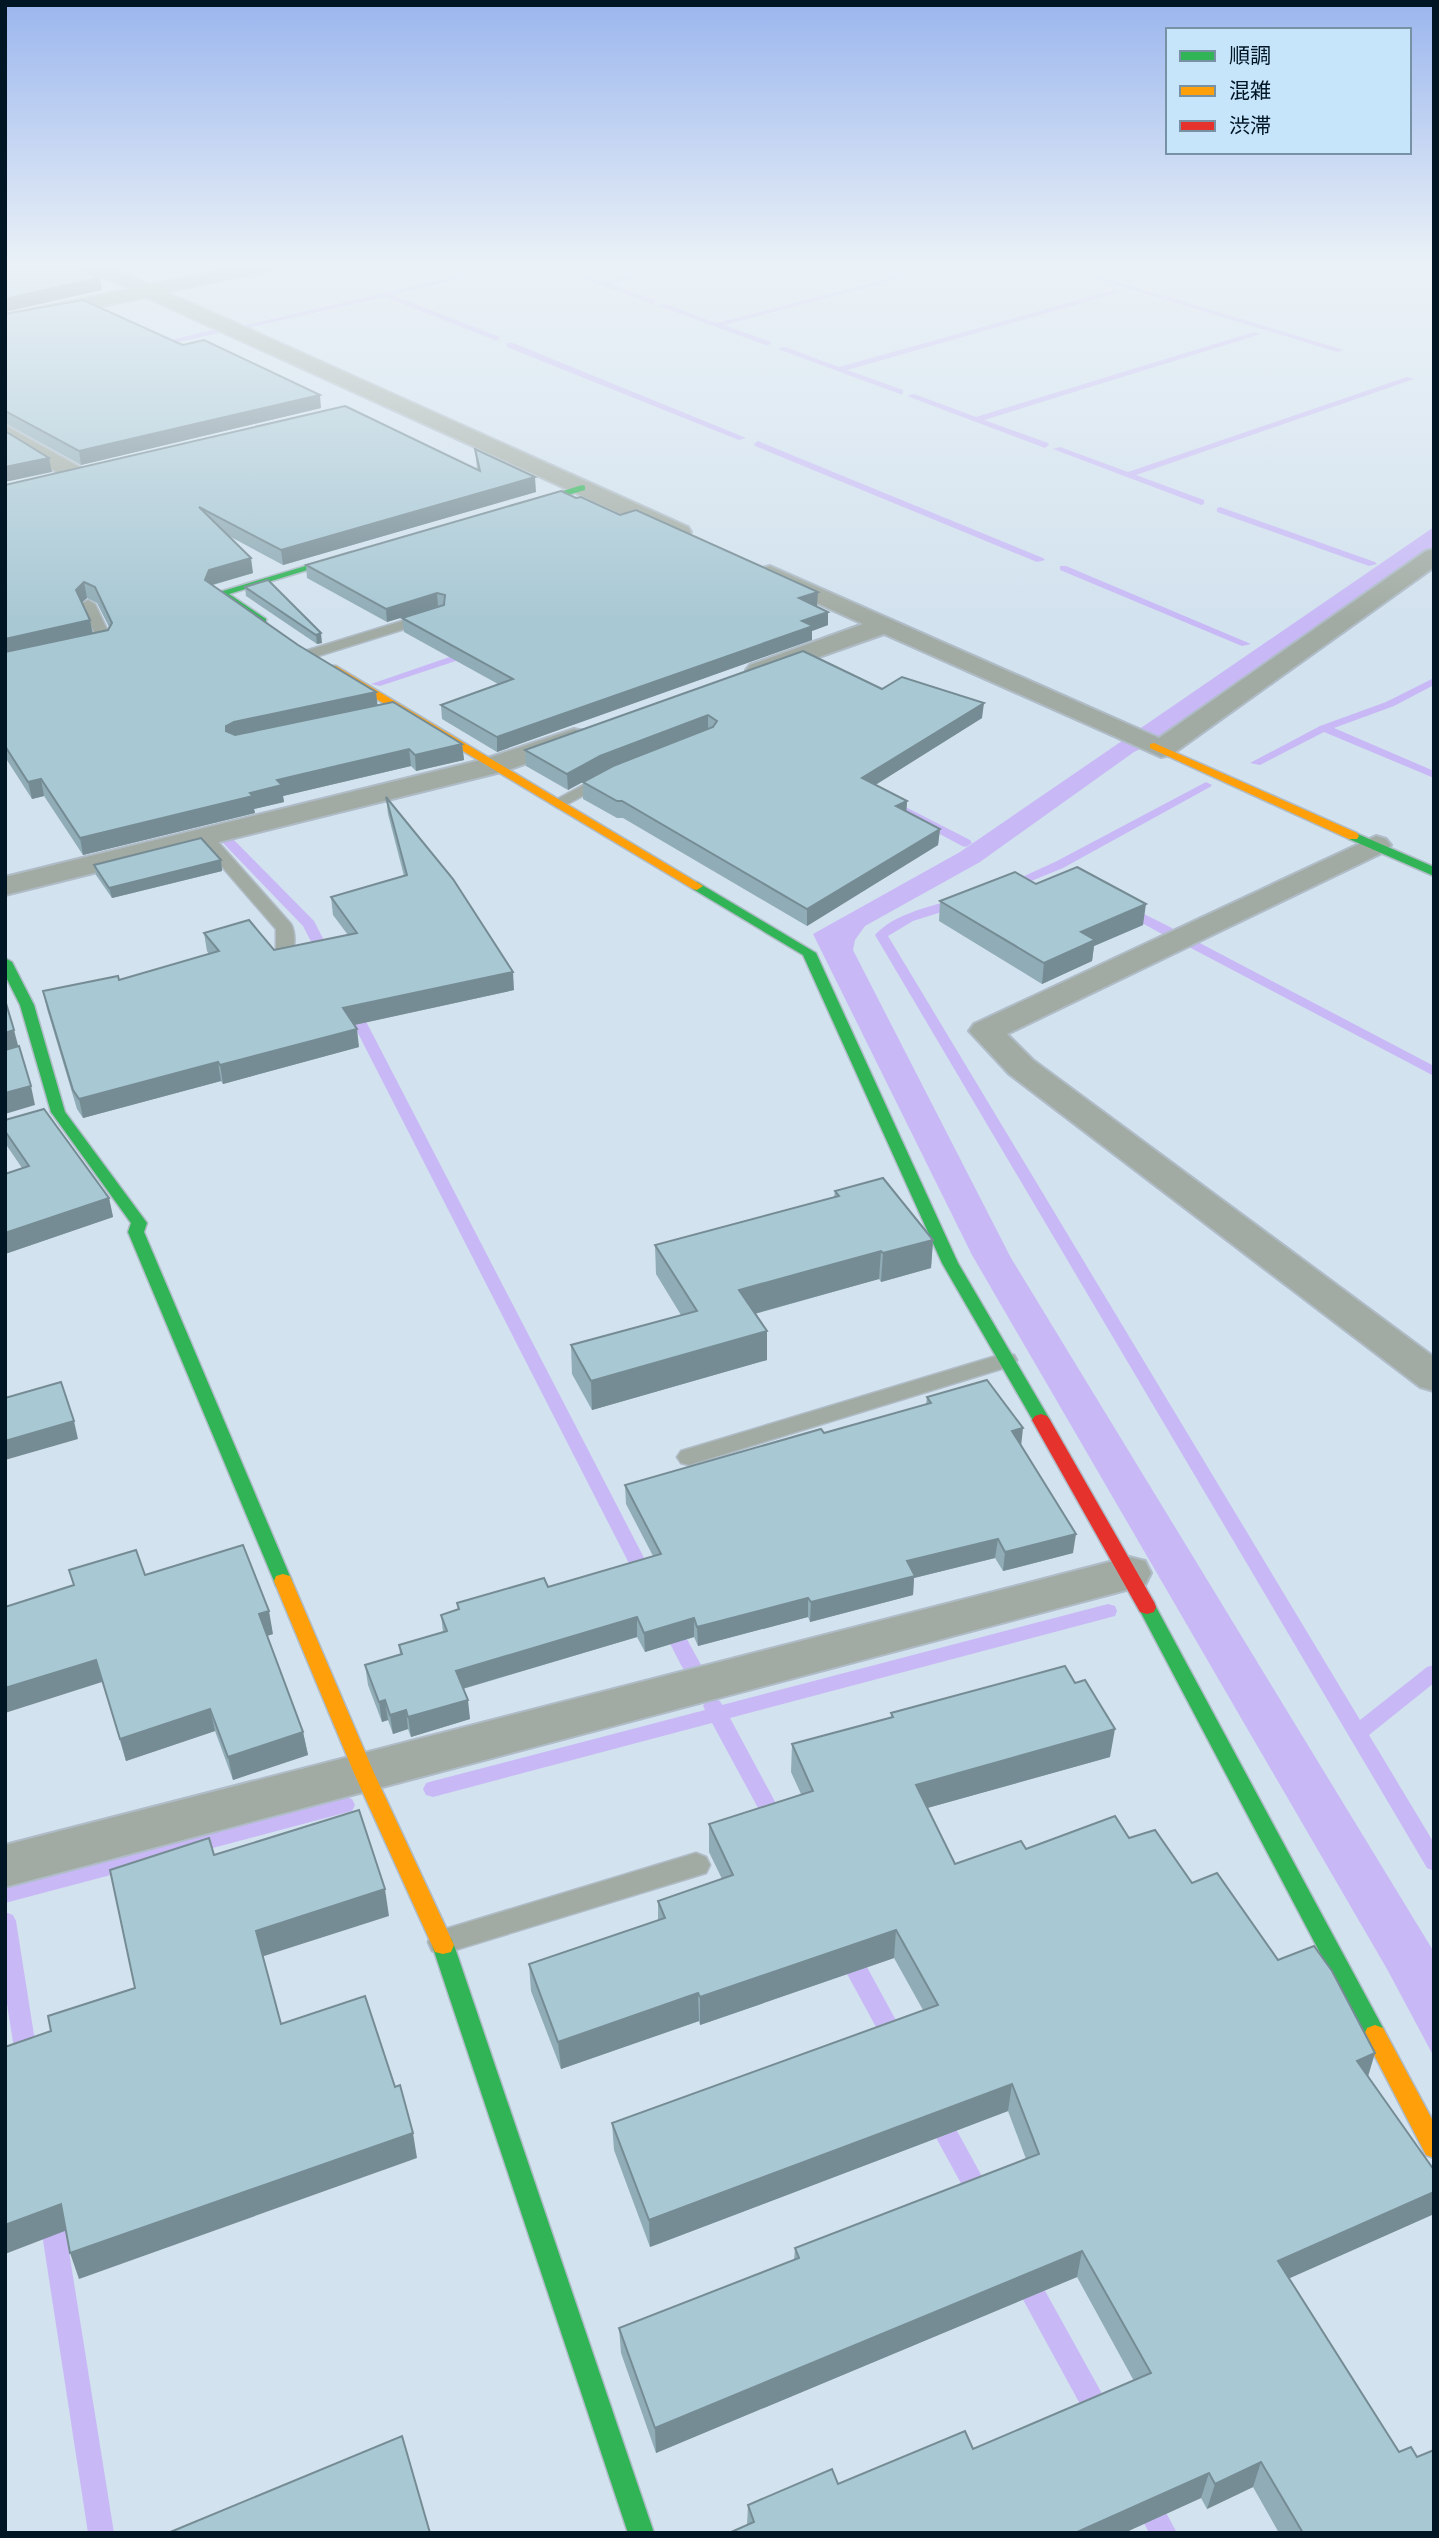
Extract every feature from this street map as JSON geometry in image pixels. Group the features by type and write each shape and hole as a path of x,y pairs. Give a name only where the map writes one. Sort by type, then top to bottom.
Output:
{"street":[{"path":"352,382 696,539"},
{"path":"353,410 393,401"},
{"path":"5,430 77,475"},
{"path":"53,481 104,469"},
{"path":"502,511 582,488"},
{"path":"277,631 221,593 369,550"},
{"path":"1158,747 1434,556"},
{"path":"746,562 1434,872"},
{"path":"742,676 885,625"},
{"path":"305,650 809,953 950,1262 1129,1573 1434,2147"},
{"path":"5,886 495,765 599,728"},
{"path":"1376,845 986,1031 1021,1067 1434,1377"},
{"path":"5,962 27,1004 41,1052 45,1116 139,1223 136,1232 364,1773 442,1942 641,2533"},
{"path":"5,1866 1129,1573"}],"lane":[{"path":"79,646 104,640 88,604"},
{"path":"305,650 439,613"},
{"path":"377,715 403,710"},
{"path":"558,803 619,772"},
{"path":"205,837 285,928 285,950"},
{"path":"17,1058 41,1052"},
{"path":"689,1457 1006,1360"},
{"path":"442,1942 696,1865"}],"shaded area":[{"path":"1434,527 1434,547 1167,736 1134,752 980,862 865,926 855,940 853,950 1011,1258 1434,1952 1434,2057 1387,1969 972,1255 813,934 960,852"}],"building":[{"path":"5,382 294,382 320,395 79,451 5,411"},
{"path":"345,406 480,471 475,449 535,477 281,550 199,507 251,558 209,570 205,580 298,645 376,692 234,722 226,726 226,731 235,735 393,702 462,744 415,755 409,749 277,780 282,785 250,793 253,796 80,838 41,779 28,782 5,746 5,652 108,630 112,623 95,587 84,582 76,590 90,620 5,639 5,485"},
{"path":"5,431 49,458 5,467"},
{"path":"561,491 620,515 636,510 818,592 799,598 828,612 802,621 813,626 497,737 441,705 513,679 402,618 444,605 445,595 437,593 386,609 306,565"},
{"path":"268,580 321,633 316,635 245,587"},
{"path":"803,651 882,689 902,677 984,703 862,778 907,801 896,806 940,829 807,909 622,801 617,801 583,782 613,766 713,727 717,721 708,715 600,756 567,774 525,750"},
{"path":"386,797 453,879 513,972 343,1008 357,1029 79,1099 73,1090 43,991 118,976 119,980 219,951 204,933 249,920 274,950 357,933 331,897 407,875"},
{"path":"201,838 221,860 109,888 94,865"},
{"path":"1077,867 1146,904 1081,932 1095,940 1044,963 940,901 1015,872 1036,884"},
{"path":"5,1000 14,1030 5,1033"},
{"path":"19,1046 31,1086 5,1093 5,1050"},
{"path":"44,1109 109,1198 5,1233 5,1174 29,1166 5,1131 5,1120"},
{"path":"883,1178 933,1240 883,1253 881,1251 739,1290 767,1331 591,1381 571,1345 697,1311 655,1245 839,1196 835,1191"},
{"path":"987,1380 1023,1428 1012,1431 1076,1534 1005,1552 998,1539 907,1561 915,1576 811,1602 808,1598 697,1627 694,1618 644,1633 637,1617 456,1671 468,1700 408,1717 406,1710 390,1715 385,1700 379,1702 365,1665 402,1654 399,1645 447,1631 441,1615 459,1609 457,1603 544,1578 548,1587 661,1554 625,1485 821,1429 824,1433 931,1403 927,1397"},
{"path":"61,1382 74,1421 5,1441 5,1398"},
{"path":"243,1545 269,1611 259,1614 303,1732 228,1757 210,1709 120,1739 96,1660 5,1688 5,1607 74,1585 69,1570 136,1550 145,1575"},
{"path":"1065,1666 1075,1683 1085,1680 1115,1729 916,1785 955,1864 1021,1841 1026,1849 1115,1816 1129,1838 1155,1830 1192,1883 1217,1873 1278,1960 1314,1946 1332,1971 1375,2053 1357,2061 1434,2170 1434,2192 1278,2261 1399,2452 1411,2447 1417,2457 1434,2450 1434,2533 1303,2533 1261,2462 1215,2484 1209,2473 1075,2533 729,2533 754,2522 748,2505 832,2469 838,2484 965,2431 973,2449 1151,2373 1082,2251 655,2428 619,2328 799,2258 795,2248 1039,2154 1012,2084 649,2220 612,2123 938,2005 896,1930 700,1997 698,1993 558,2042 529,1964 665,1918 658,1901 733,1875 709,1824 813,1791 792,1744 893,1717 891,1713"},
{"path":"359,1810 385,1889 256,1931 281,2024 365,1996 395,2087 400,2085 413,2133 70,2253 61,2204 5,2225 5,2047 51,2031 48,2016 135,1988 110,1870 209,1838 214,1855"},
{"path":"402,2436 430,2533 168,2533"}],"waterway":[{"path":"603,382 742,438"},
{"path":"874,382 900,392"},
{"path":"976,420 1098,382"},
{"path":"1128,475 1400,382"},
{"path":"911,396 976,420"},
{"path":"976,420 1045,445"},
{"path":"758,444 1040,560"},
{"path":"1057,449 1201,502"},
{"path":"1220,510 1372,564"},
{"path":"1063,568 1246,644"},
{"path":"376,684 470,653"},
{"path":"1324,728 1390,704 1434,681"},
{"path":"1256,763 1324,728"},
{"path":"1324,728 1434,775"},
{"path":"1008,886 1059,865 1206,785"},
{"path":"888,802 966,843"},
{"path":"227,840 309,924 327,960"},
{"path":"960,902 908,919 881,935 1434,1862"},
{"path":"1126,909 1167,931"},
{"path":"1194,944 1434,1072"},
{"path":"350,1004 646,1579"},
{"path":"717,1714 1108,1611"},
{"path":"669,1624 691,1665"},
{"path":"1358,1732 1434,1672"},
{"path":"713,1706 717,1714"},
{"path":"433,1789 717,1714"},
{"path":"717,1714 777,1824"},
{"path":"5,1894 345,1805"},
{"path":"5,1921 27,2060"},
{"path":"848,1954 896,2042"},
{"path":"937,2117 982,2199"},
{"path":"51,2214 101,2533"},
{"path":"1024,2277 1101,2417"},
{"path":"1146,2501 1164,2533"}],"traffic: fast":[{"path":"514,508 582,488"},
{"path":"262,621 221,593 355,554"},
{"path":"1353,836 1434,872"},
{"path":"697,886 809,953 950,1263 1041,1420"},
{"path":"5,962 27,1005 58,1112 139,1223 136,1232 283,1581"},
{"path":"1147,1607 1375,2035"},
{"path":"443,1945 641,2533"}],"traffic: slow":[{"path":"332,668 697,886"},
{"path":"1154,746 1353,836"},
{"path":"283,1581 364,1773 443,1945"},
{"path":"1375,2035 1434,2147"}],"traffic: jam":[{"path":"1041,1420 1147,1607"}]}
